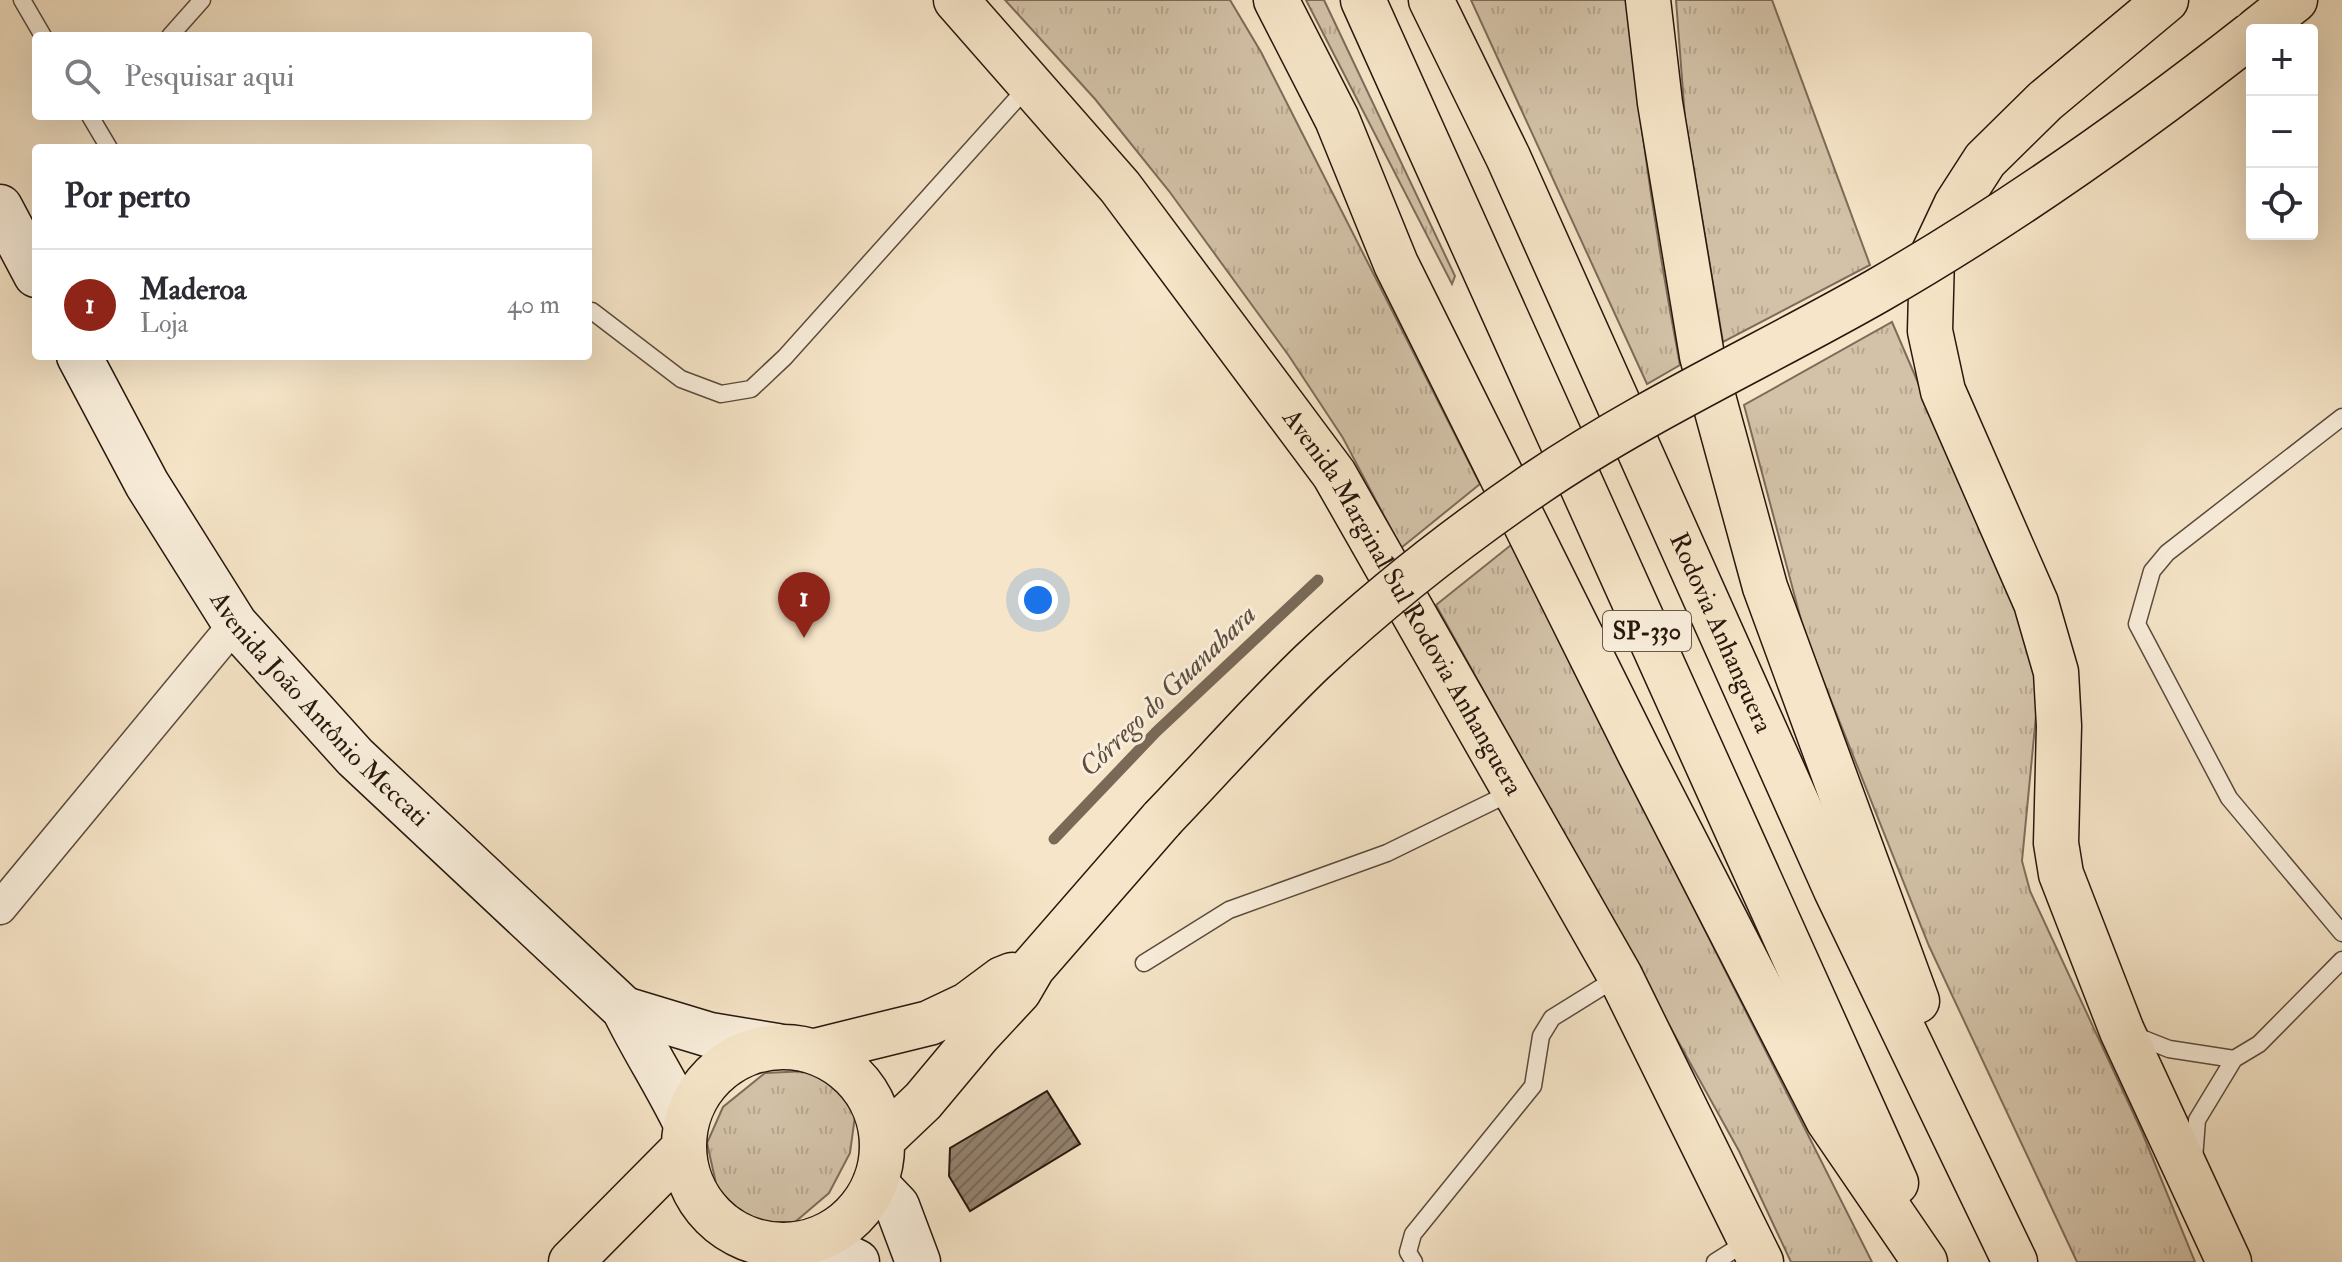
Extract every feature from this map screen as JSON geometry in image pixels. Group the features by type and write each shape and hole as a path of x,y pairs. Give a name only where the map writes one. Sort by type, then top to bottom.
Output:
{"main road":[{"name":"Avenida Marginal Sul Rodovia Anhanguera","path":"956,0 1120,187 1334,474 1620,976 1742,1255"},
{"path":"1258,0 1337,119"},
{"path":"1276,0 1337,119 1396,264 1640,754 1828,1120 1925,1262"},
{"name":"SP-330","path":"1363,0 1931,1262"},
{"name":"Rodovia Anhanguera","path":"1431,0 1508,157 1836,890 2011,1254"},
{"path":"1648,0 1660,103 1702,356 1761,573 2011,1254"},
{"path":"2166,0 2045,101 1985,160 1956,205 1932,256 1930,331 1943,391 2036,603 2056,672 2059,726 2056,843 2061,874 2122,1031 2229,1262"},
{"path":"2265,24 2295,0"},
{"path":"882,1140 923,1101 1019,991 1033,967 1162,819 1312,662 1387,596 1481,521 1587,450 1876,292 1999,218 2082,163 2246,39"},
{"path":"0,207 32,267"},
{"name":"Avenida João Antônio Meccati","path":"81,360 147,484 235,624 355,757 624,1009 641,1043 663,1076 684,1136"},
{"path":"857,1262 784,1249 742,1237 712,1216 691,1186 684,1136 694,1098 729,1061 752,1050 796,1049 929,1023 967,1005 1002,979 1033,967"},
{"name":"Avenida João Antônio Meccati","path":"624,1009 710,1035 796,1049"},
{"path":"784,1249 833,1232 851,1219 865,1203 881,1162 882,1140 876,1111 862,1085 841,1065 796,1049"},
{"path":"571,1262 684,1136"},
{"path":"875,1183 897,1206 918,1262"}],"street":[{"path":"0,908 235,624"}],"lane":[{"path":"22,0 41,32"},
{"path":"174,32 202,0"},
{"path":"592,311 681,379 721,394 751,389 817,322 1031,83"},
{"path":"95,120 107,144"},
{"path":"2342,417 2167,553 2152,571 2137,624 2229,798 2342,933"},
{"path":"1144,963 1229,910 1387,853 1515,790"},
{"path":"2193,1185 2197,1120 2234,1059 2259,1044 2342,960"},
{"path":"1414,1262 1408,1252 1413,1234 1533,1086 1541,1036 1552,1018 1620,976"},
{"path":"2122,1031 2169,1049 2234,1059"}],"green space":[{"path":"1005,0 1230,0 1261,52 1480,484 1401,548 1343,438 1289,356 1169,191 1095,99"},
{"path":"1306,0 1324,0 1455,276 1452,284"},
{"path":"1471,0 1627,0 1649,183 1680,365 1647,384"},
{"path":"1676,0 1772,0 1870,265 1723,342 1685,118"},
{"path":"1892,322 2022,625 2037,670 2038,695 2022,861 2030,891 2142,1132 2195,1262 2077,1262 1929,946 1805,635 1744,405"},
{"path":"1511,545 1872,1262 1791,1262 1739,1151 1436,605"},
{"path":"808,1071 848,1094 855,1116 850,1153 829,1193 795,1222 767,1222 742,1214 717,1188 707,1143 723,1107 765,1073"}],"building":[{"path":"1047,1091 1080,1144 970,1211 949,1176 950,1148"}],"waterway":[{"name":"Córrego do Guanabara","path":"1054,839 1156,732 1318,580"}],"place":[{"name":"Maderoa","path":"804,638"}]}
